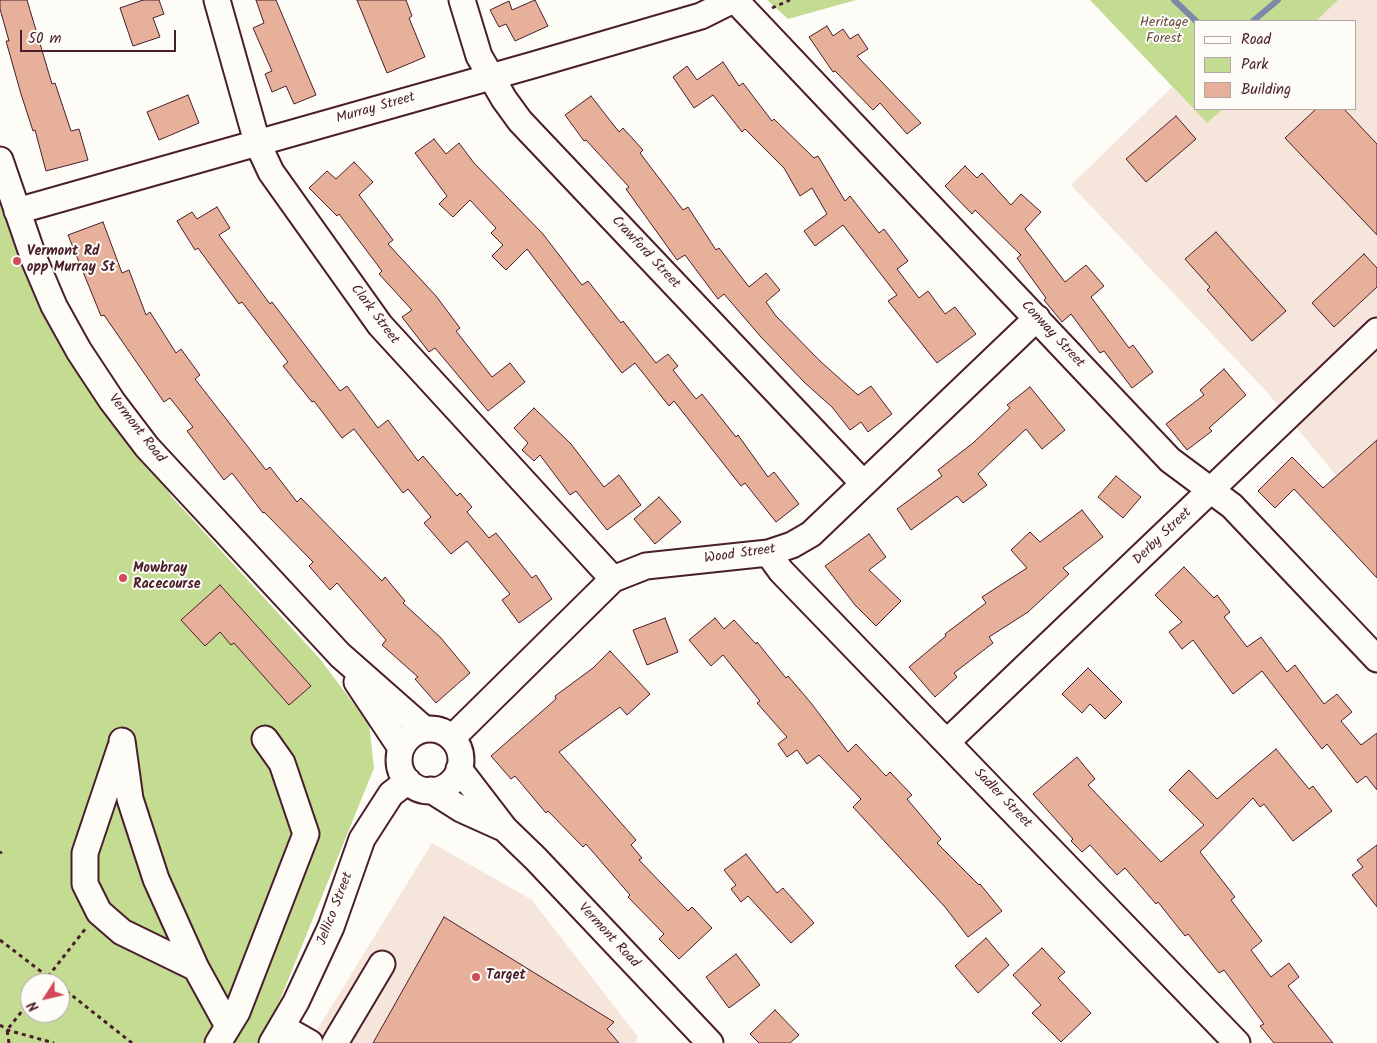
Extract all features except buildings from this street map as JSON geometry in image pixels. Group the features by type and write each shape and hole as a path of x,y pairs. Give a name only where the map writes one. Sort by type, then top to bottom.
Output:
{"street":[{"name":"Clark Street","path":"218,0 257,142 271,172 380,325 613,579"},
{"name":"Crawford Street","path":"462,0 479,56 490,77 520,121 863,484"},
{"name":"Murray Street","path":"17,211 701,16 734,0"},
{"name":"Conway Street","path":"734,0 1170,460 1232,506 1377,660"},
{"name":"Vermont Road","path":"0,160 17,211 54,306 79,351 147,447 340,655 424,729 439,730 452,738 460,756 459,769 505,829 536,859 710,1043"},
{"name":"Wood Street","path":"452,738 613,579 630,570 646,566 768,554 792,545 812,534 1037,318"},
{"name":"Derby Street","path":"947,742 1377,331"},
{"name":"Sadler Street","path":"768,554 777,567 1237,1043"},
{"name":"Vermont Road","path":"340,655 401,748 400,768 408,781 421,789 431,790 461,809 505,829"},
{"path":"401,748 410,736 424,729"},
{"path":"223,1034 237,1012 306,834 282,763 266,739"},
{"path":"196,968 122,932 99,912 85,884 85,853 122,742 130,799 156,879 196,968 223,1034"},
{"path":"431,790 452,782 459,769"},
{"name":"Jellico Street","path":"277,1035 331,927 362,839 391,794 408,781"},
{"path":"335,1043 382,964"},
{"path":"277,1035 310,1043"}],"path":[{"path":"764,12 790,0"},
{"path":"51,973 99,912"},
{"path":"0,940 43,973"},
{"path":"70,994 132,1043"},
{"path":"9,1043 7,1030 20,1014"},
{"path":"0,1025 7,1030 54,1043"}],"shaded area":[{"path":"1337,0 1377,0 1377,511 1371,517 1265,390 1071,185 1172,87 1207,123 1221,110 1357,110 1357,20 1316,20"},
{"path":"432,843 532,900 638,1037 635,1043 309,1043"}],"green space":[{"path":"767,0 856,0 788,19"},
{"name":"Heritage Forest","path":"1090,0 1338,0 1317,20 1194,20 1194,109"},
{"name":"Heritage Forest","path":"1195,110 1222,110 1207,123"},
{"name":"Mowbray Racecourse","path":"0,184 62,334 172,497 320,659 369,724 374,768 271,1022 258,1043 0,1043"}],"waterway":[{"path":"1174,0 1195,20"},
{"path":"1254,20 1278,0"}],"place":[{"name":"Vermont Rd opp Murray St","path":"17,261"},
{"name":"Mowbray Racecourse","path":"123,578"},
{"name":"Target","path":"476,977"}]}
